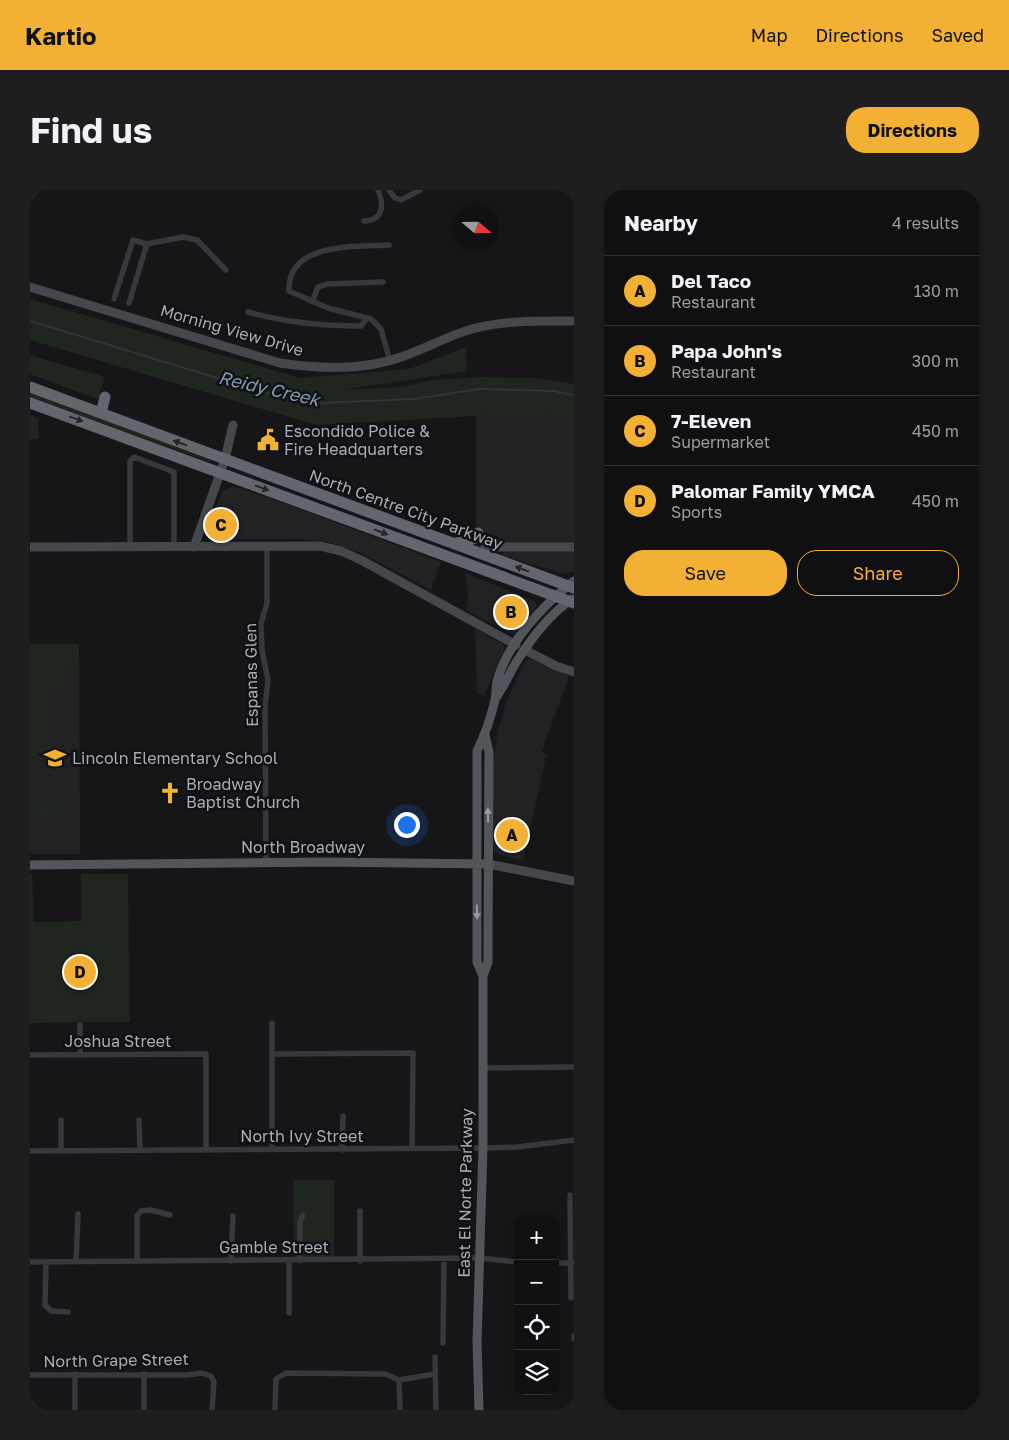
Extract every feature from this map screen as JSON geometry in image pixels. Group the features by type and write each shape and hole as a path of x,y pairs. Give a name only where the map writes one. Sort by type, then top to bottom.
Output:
{"highway":[{"name":"North Centre City Parkway","path":"30,387 572,585"},
{"path":"101,413 105,398"},
{"name":"North Centre City Parkway","path":"30,403 572,601"},
{"path":"460,543 473,539 478,533"},
{"path":"460,543 485,547"}],"main road":[{"path":"495,700 497,681 516,645 555,596 572,585"},
{"path":"495,700 525,650 546,624 572,601"},
{"name":"East El Norte Parkway","path":"483,976 477,962 476,768 477,751 485,735 495,700"},
{"name":"East El Norte Parkway","path":"479,1410 479,1258 483,1148 483,976 488,962 489,752 485,735"},
{"name":"North Broadway","path":"30,865 488,864"}],"street":[{"path":"364,221 373,221 379,216 382,208 378,190"},
{"path":"390,190 395,198 401,200 420,190"},
{"path":"114,299 132,240 147,244 183,237 197,240 226,270"},
{"path":"129,303 147,244"},
{"path":"389,245 326,249 309,256 291,276 290,291 312,302 367,318 381,329 390,361"},
{"path":"312,302 318,288 327,284 383,282"},
{"name":"Morning View Drive","path":"30,287 280,363 321,368 380,364 478,328 521,321 574,321"},
{"path":"248,312 274,319 315,325 361,326 367,318"},
{"path":"194,547 221,472 233,425"},
{"path":"130,547 130,461 134,457 174,472 174,547"},
{"path":"30,547 320,546 341,551 361,560 516,645"},
{"name":"Espanas Glen","path":"266,863 265,708 268,680 262,650 262,624 267,603 267,547"},
{"path":"485,547 574,547"},
{"path":"525,650 556,666 574,672"},
{"name":"North Broadway","path":"488,864 574,881"},
{"path":"272,1023 272,1150"},
{"path":"80,1025 80,1055"},
{"path":"272,1054 413,1052 412,1148"},
{"name":"Joshua Street","path":"30,1055 206,1054 206,1150"},
{"path":"482,1068 574,1067"},
{"path":"342,1150 343,1116"},
{"path":"61,1120 61,1151"},
{"path":"138,1120 140,1150"},
{"name":"North Ivy Street","path":"30,1151 483,1148 518,1147 574,1140"},
{"path":"570,1195 573,1263 572,1298"},
{"path":"137,1261 137,1216 141,1211 151,1210 170,1215"},
{"path":"360,1210 360,1261"},
{"path":"76,1262 78,1214"},
{"path":"300,1261 300,1222 303,1215"},
{"path":"231,1261 233,1216"},
{"name":"Gamble Street","path":"30,1262 360,1261 479,1258 514,1262"},
{"path":"443,1343 444,1259"},
{"path":"288,1261 289,1313"},
{"path":"46,1262 45,1305 51,1311 68,1312"},
{"path":"559,1263 573,1263"},
{"path":"435,1357 436,1410"},
{"name":"North Grape Street","path":"30,1375 186,1375 202,1372 211,1376 214,1382 212,1410"},
{"path":"75,1374 76,1410"},
{"path":"144,1374 144,1410"},
{"path":"275,1410 276,1379 281,1374 385,1374 399,1380 436,1374"},
{"path":"399,1380 400,1410"}],"shaded area":[{"path":"30,299 300,378 409,369 466,347 467,371 342,390 401,387 435,380 482,377 533,378 574,384 574,421 547,415 476,416 316,425 30,340"},
{"path":"30,355 105,377 98,399 30,374"},
{"path":"30,392 212,460 211,462 30,398"},
{"path":"511,413 547,415 574,420 574,547 485,547 476,544 476,416"},
{"path":"30,415 38,418 38,439 30,439"},
{"path":"233,486 284,503 441,562 431,590 359,552 329,542 303,539 211,539 207,533 222,491"},
{"path":"503,551 574,551 574,571 564,574 503,556"},
{"path":"465,573 534,601 537,604 535,609 517,632 511,634 466,610 468,595"},
{"path":"475,629 503,644 505,649 484,696 477,693"},
{"name":"Lincoln Elementary School","path":"30,644 79,644 80,854 30,854"},
{"path":"30,644 79,644 79,669 64,670 65,690 51,690 50,696 47,696 51,761 30,762"},
{"path":"530,659 569,676 542,751 542,753 547,754 523,861 499,855 493,849 493,762 498,731 506,702 525,661"},
{"path":"53,793 59,793 59,813 50,813 50,803 54,803"},
{"path":"32,806 46,806 49,818 34,818"},
{"path":"30,874 32,874 34,922 81,921 81,874 128,874 130,1022 30,1023"},
{"path":"293,1180 334,1180 334,1257 294,1258"}],"waterway":[{"name":"Reidy Creek","path":"30,321 260,391 319,403 413,399 480,389 554,391 574,395"}],"place":[{"name":"Escondido Police & Fire Headquarters","path":"268,440"},
{"name":"7-Eleven","path":"221,525"},
{"name":"Papa John's","path":"511,612"},
{"name":"Lincoln Elementary School","path":"55,758"},
{"name":"Broadway Baptist Church","path":"170,793"},
{"name":"Del Taco","path":"512,835"},
{"name":"Palomar Family YMCA","path":"80,972"}]}
